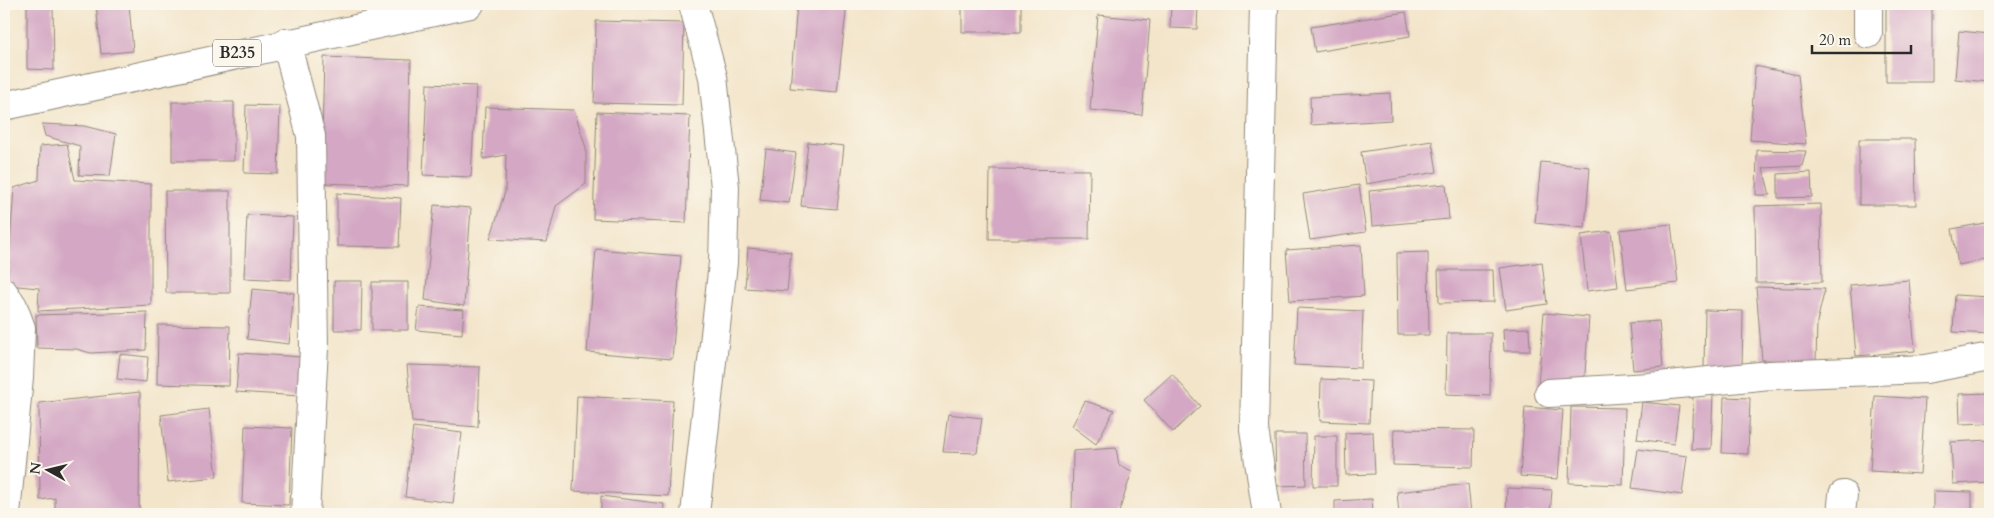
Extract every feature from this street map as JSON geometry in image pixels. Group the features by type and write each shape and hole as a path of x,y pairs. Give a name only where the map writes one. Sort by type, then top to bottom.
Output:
{"street":[{"name":"B235","path":"4,106 286,42 470,4"},
{"path":"693,4 713,77 725,187 723,263 695,514"},
{"path":"1264,4 1254,429 1266,514"},
{"path":"1868,4 1868,34"},
{"path":"286,42 311,136 314,348 305,514"},
{"path":"4,293 13,306 21,328 19,376 6,514"},
{"path":"1549,393 1649,387 1770,375 1926,369 1990,357"}],"building":[{"path":"27,4 53,4 54,70 27,69"},
{"path":"96,4 129,4 133,51 101,54"},
{"path":"797,4 847,4 837,92 790,88"},
{"path":"894,4 914,4 896,9"},
{"path":"962,4 1021,4 1021,32 962,32"},
{"path":"1171,4 1198,4 1197,29 1170,28"},
{"path":"1886,4 1932,4 1932,82 1886,82"},
{"path":"1406,12 1410,36 1315,52 1311,27"},
{"path":"1098,15 1150,20 1142,115 1090,110"},
{"path":"596,21 684,23 682,105 594,103"},
{"path":"1959,31 1990,34 1990,82 1955,79"},
{"path":"324,57 411,60 408,186 321,183"},
{"path":"1755,66 1798,75 1806,144 1750,140"},
{"path":"427,84 476,86 471,177 423,175"},
{"path":"1390,93 1391,120 1311,125 1310,97"},
{"path":"172,102 234,102 234,161 172,161"},
{"path":"246,105 280,106 278,174 244,173"},
{"path":"485,107 574,110 586,148 586,184 556,206 547,242 490,239 505,192 506,155 483,159"},
{"path":"597,112 690,116 686,223 593,219"},
{"path":"42,124 84,126 116,134 110,176 79,175 80,146 45,136"},
{"path":"1859,139 1915,139 1916,205 1859,205"},
{"path":"1432,141 1437,172 1366,184 1361,152"},
{"path":"808,142 844,146 837,209 801,206"},
{"path":"67,144 75,180 151,184 151,305 38,311 39,288 7,285 14,188 39,180 40,146"},
{"path":"766,149 796,153 789,203 760,200"},
{"path":"1757,150 1806,151 1802,166 1763,168 1770,195 1756,195"},
{"path":"1541,162 1590,167 1585,228 1535,223"},
{"path":"990,169 1090,170 1089,239 989,239"},
{"path":"1811,172 1812,197 1778,198 1778,174"},
{"path":"1446,184 1449,219 1372,226 1369,191"},
{"path":"1359,185 1366,232 1310,240 1303,194"},
{"path":"165,191 230,191 230,293 166,293"},
{"path":"337,193 401,198 399,247 337,246"},
{"path":"1821,204 1822,282 1756,283 1755,206"},
{"path":"434,205 471,208 464,306 425,300"},
{"path":"247,215 293,217 291,280 244,278"},
{"path":"1990,222 1990,259 1958,265 1952,229"},
{"path":"1671,224 1678,283 1627,289 1620,230"},
{"path":"1611,231 1618,287 1587,291 1581,235"},
{"path":"1361,245 1364,296 1290,301 1286,250"},
{"path":"748,248 791,252 787,291 745,288"},
{"path":"596,249 681,256 672,359 587,352"},
{"path":"1428,252 1429,335 1398,335 1397,253"},
{"path":"1542,262 1547,304 1506,310 1500,268"},
{"path":"1438,270 1493,270 1494,302 1439,303"},
{"path":"1909,280 1915,351 1856,356 1850,285"},
{"path":"334,281 362,281 361,330 334,330"},
{"path":"372,282 408,282 408,330 372,330"},
{"path":"1756,287 1825,289 1817,322 1816,362 1762,360"},
{"path":"252,289 294,293 289,344 247,339"},
{"path":"1955,295 1990,297 1990,334 1953,332"},
{"path":"419,307 464,310 462,334 416,330"},
{"path":"1297,308 1363,311 1361,368 1294,365"},
{"path":"1705,310 1743,311 1742,370 1704,370"},
{"path":"147,312 146,350 91,353 76,349 37,348 36,315"},
{"path":"1544,313 1589,317 1584,387 1538,384"},
{"path":"1659,321 1663,367 1633,370 1629,323"},
{"path":"158,325 230,326 229,386 157,384"},
{"path":"1529,328 1530,351 1504,351 1503,329"},
{"path":"1447,333 1491,333 1490,396 1446,394"},
{"path":"239,353 302,357 300,396 236,392"},
{"path":"120,354 148,357 146,382 117,379"},
{"path":"407,365 480,367 478,427 412,422"},
{"path":"1172,374 1200,406 1173,432 1144,400"},
{"path":"1321,379 1371,381 1369,423 1320,421"},
{"path":"140,392 139,514 55,514 55,498 40,500 39,403"},
{"path":"1990,393 1990,423 1960,424 1959,394"},
{"path":"1693,394 1713,394 1711,449 1691,449"},
{"path":"577,396 673,401 668,496 573,491"},
{"path":"1875,396 1925,399 1920,474 1870,471"},
{"path":"1724,397 1750,398 1748,454 1722,453"},
{"path":"1085,401 1114,410 1096,444 1072,426"},
{"path":"1642,402 1679,406 1674,444 1637,439"},
{"path":"1525,407 1563,410 1558,479 1520,476"},
{"path":"1571,407 1625,408 1623,485 1569,483"},
{"path":"209,409 217,477 168,482 161,415"},
{"path":"948,414 982,418 977,453 943,452"},
{"path":"245,426 292,428 289,505 242,503"},
{"path":"413,427 462,433 453,503 405,497"},
{"path":"1394,429 1474,430 1473,467 1393,465"},
{"path":"1373,432 1375,474 1346,475 1345,433"},
{"path":"1275,434 1305,434 1306,485 1276,486"},
{"path":"1314,436 1337,436 1337,486 1313,486"},
{"path":"1990,440 1990,482 1953,484 1951,442"},
{"path":"1116,448 1119,465 1132,471 1119,512 1072,514 1073,451"},
{"path":"1638,449 1687,456 1682,495 1632,488"},
{"path":"1468,484 1471,514 1399,514 1397,492"},
{"path":"1507,488 1552,490 1550,514 1506,514"},
{"path":"1933,491 1972,492 1972,514 1933,514"},
{"path":"601,496 664,504 663,514 601,514"},
{"path":"1372,499 1373,514 1335,514 1335,501"}]}
